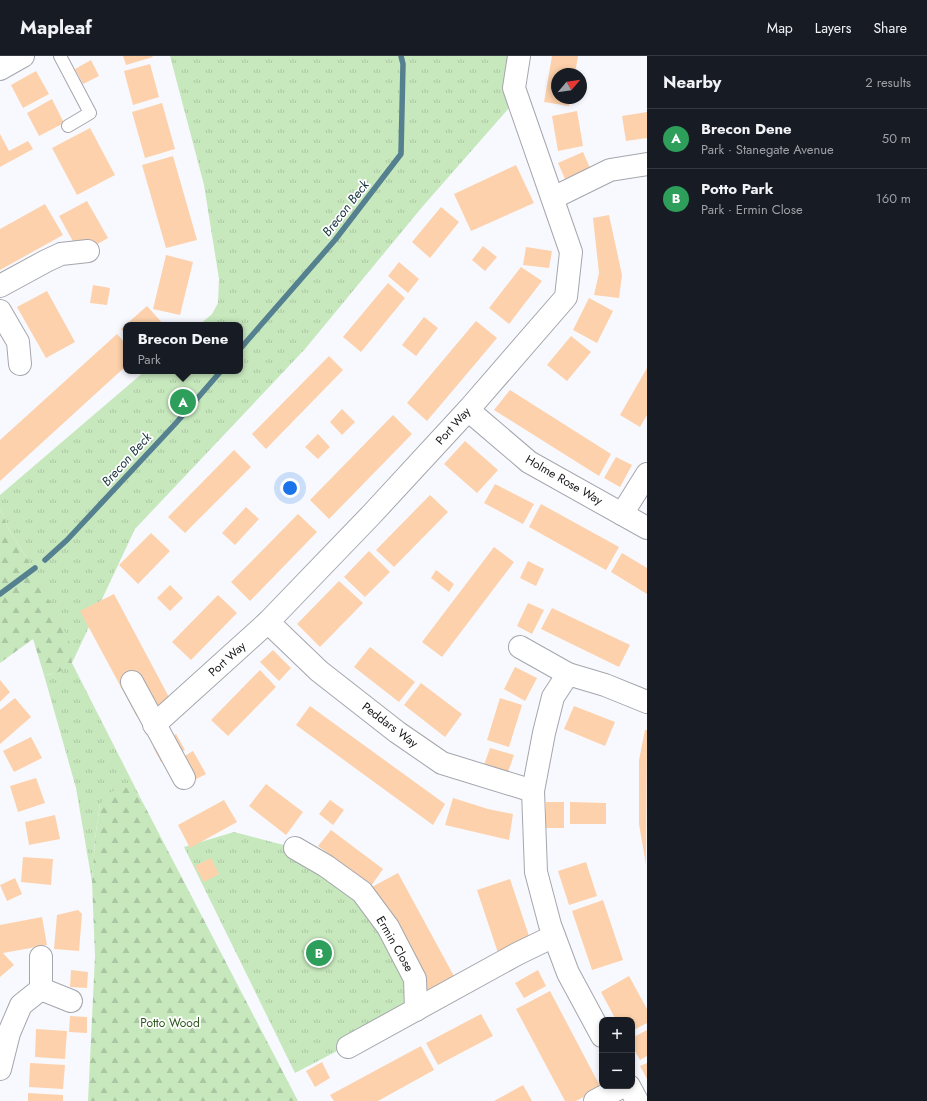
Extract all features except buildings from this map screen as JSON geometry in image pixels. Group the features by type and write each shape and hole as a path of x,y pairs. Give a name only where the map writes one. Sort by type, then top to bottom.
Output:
{"street":[{"path":"0,69 23,56"},
{"name":"Port Way","path":"154,725 268,622 372,514 468,410 566,297 571,252 514,88 519,56"},
{"path":"552,198 610,170 647,164"},
{"path":"0,286 61,254 88,251"},
{"path":"0,310 18,342 20,364"},
{"name":"Holme Rose Way","path":"468,410 528,462 647,528"},
{"path":"622,514 647,474"},
{"name":"Peddars Way","path":"268,622 319,671 397,732 442,763 533,791"},
{"path":"520,647 568,674 605,685 647,702"},
{"path":"568,674 553,697 544,733 533,791 536,872 554,936 568,973 599,1030"},
{"path":"132,682 184,778"},
{"name":"Ermin Close","path":"295,848 326,866 362,892 384,921 415,979 416,1010"},
{"path":"348,1047 517,954 554,936"},
{"path":"0,1069 9,1034 21,1005 41,989 42,957"},
{"path":"41,989 71,1001"},
{"path":"595,1101 617,1089"},
{"path":"631,1089 637,1101"}],"lane":[{"path":"60,56 90,113 68,126"}],"green space":[{"path":"170,56 518,56 509,108 423,206 305,349 135,529 72,663 141,799 132,789 100,804 95,839 92,882 76,788 44,675 53,674 31,565 9,530 0,508 0,495 141,374 243,374 243,322 203,322 212,314 218,303 219,279 204,185"},
{"path":"0,508 9,530 31,565 69,640 72,663 56,673 44,675 33,639 0,663"},
{"name":"Potto Wood","path":"124,787 132,789 141,799 298,1101 88,1101 95,956 92,882 95,839 100,804 111,792"},
{"path":"234,832 295,848 388,927 416,1010 295,1073 184,847"}],"waterway":[{"name":"Brecon Beck","path":"243,346 335,240 401,154 403,64 401,56"},
{"name":"Brecon Beck","path":"45,560 67,540 176,423 218,374"},
{"name":"Brecon Beck","path":"0,594 35,568"}],"place":[{"name":"Brecon Dene","path":"183,402"},
{"name":"Potto Park","path":"319,953"}]}
